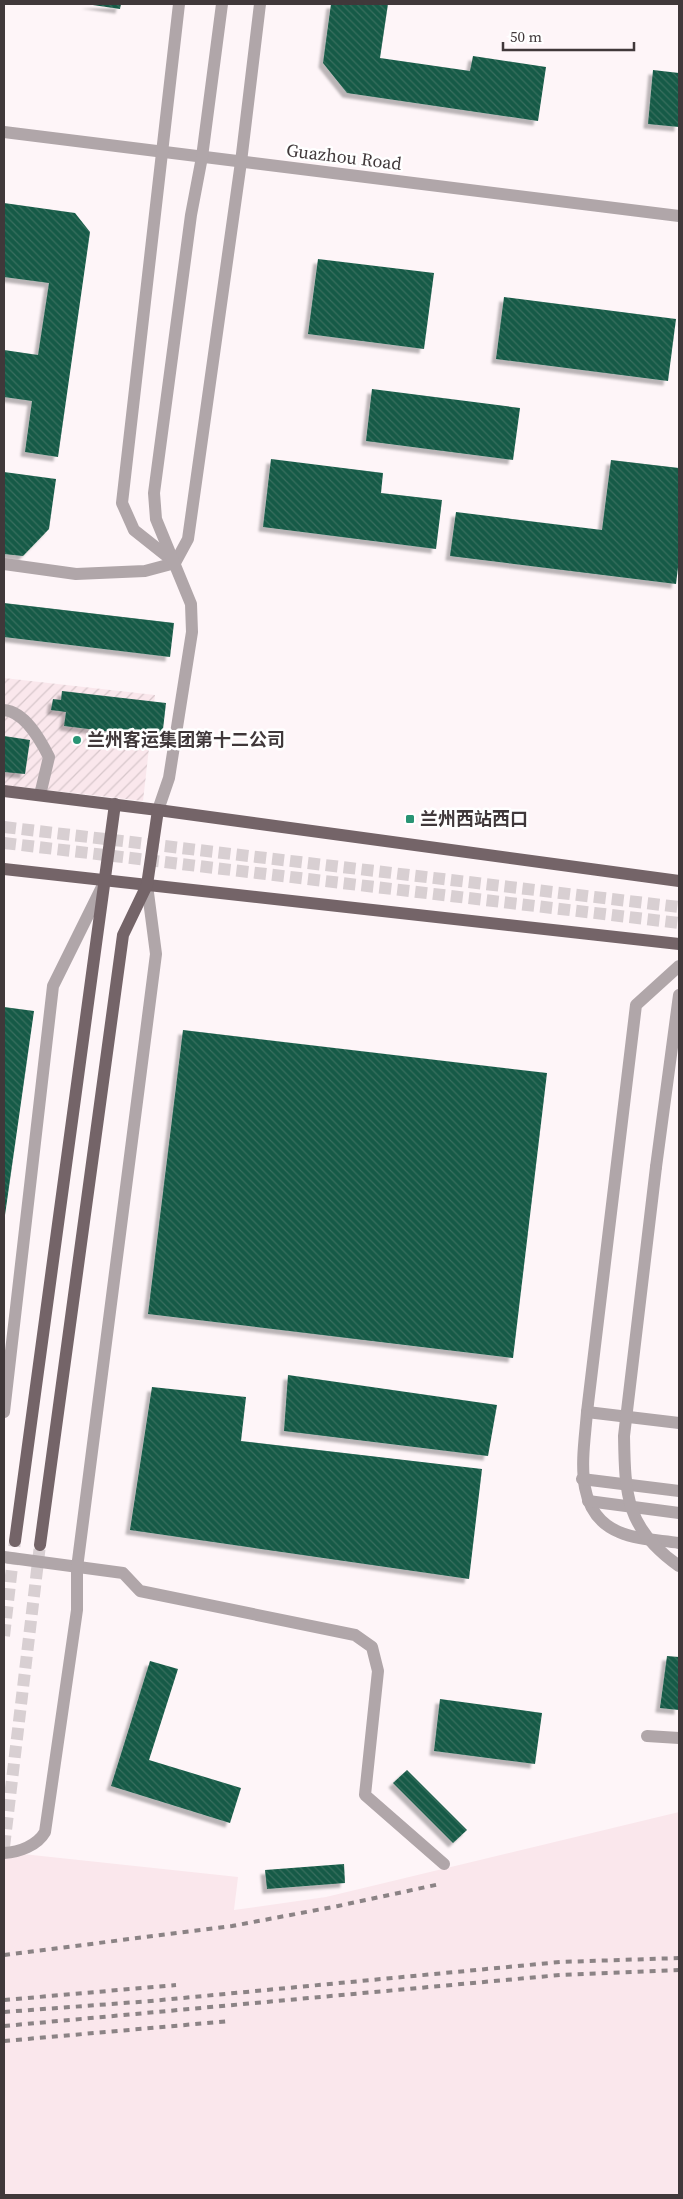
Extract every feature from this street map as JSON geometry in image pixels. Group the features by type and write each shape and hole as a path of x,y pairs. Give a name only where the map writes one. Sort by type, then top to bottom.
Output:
{"main road":[{"path":"4,791 115,804 679,881"},
{"path":"15,1541 115,804"},
{"path":"40,1545 123,935 147,885 158,810"},
{"path":"4,870 679,944"}],"street":[{"path":"175,563 134,530 122,503 179,4"},
{"path":"158,810 170,778 192,632 191,604 156,519 154,493 191,215 202,157 222,4"},
{"path":"4,564 76,574 145,571 175,563 188,539 242,162 260,4"},
{"name":"Guazhou Road","path":"4,132 679,216"},
{"path":"4,710 10,710 35,730 49,756 40,795"},
{"path":"4,1412 53,986 105,880"},
{"path":"4,1853 18,1852 41,1839 45,1832 77,1610 77,1568 156,954 147,885"},
{"path":"679,966 636,1005 587,1412 582,1480 588,1501 595,1514 606,1525 619,1532 679,1543"},
{"path":"679,995 656,1167 624,1436 625,1479 630,1507 642,1530 662,1554 679,1566"},
{"path":"587,1412 679,1423"},
{"path":"582,1480 679,1491"},
{"path":"588,1501 679,1513"},
{"path":"4,1557 123,1573 140,1590 355,1634 372,1647 378,1671 365,1796 444,1864"},
{"path":"646,1736 679,1738"}],"shaded area":[{"name":"兰州客运集团第十二公司","path":"4,678 155,695 143,801 4,785"},
{"path":"679,1812 679,2195 4,2195 4,1852 238,1877 234,1910 326,1897"}],"building":[{"path":"86,4 121,4 120,9"},
{"path":"331,4 388,4 380,58 470,71 473,56 546,67 538,121 347,93 323,63"},
{"path":"653,70 679,73 679,127 648,124"},
{"path":"4,203 75,213 90,232 58,457 25,452 32,401 4,397 4,350 38,355 49,283 4,277"},
{"path":"318,259 434,273 424,349 308,334"},
{"path":"504,297 676,319 668,381 496,359"},
{"path":"372,389 520,408 513,460 366,441"},
{"path":"271,459 383,473 381,493 442,500 436,549 263,527"},
{"path":"611,460 679,468 679,559 676,584 450,556 456,512 602,530"},
{"path":"4,472 56,479 49,529 23,556 4,554"},
{"path":"4,603 174,623 170,657 4,637"},
{"path":"62,691 166,703 162,738 64,726 66,712 51,710 53,699 61,700"},
{"path":"4,736 30,740 25,774 4,772"},
{"path":"4,1007 34,1011 5,1215 4,1215"},
{"path":"183,1030 547,1073 513,1358 148,1314"},
{"path":"288,1375 497,1405 488,1456 284,1431"},
{"path":"152,1387 246,1397 241,1441 482,1469 469,1579 130,1530"},
{"path":"667,1656 679,1657 679,1710 660,1708"},
{"path":"150,1661 178,1669 149,1760 241,1788 230,1823 111,1786"},
{"path":"440,1699 542,1713 535,1764 434,1751"},
{"path":"407,1770 467,1830 453,1843 393,1783"},
{"path":"344,1864 345,1883 267,1889 265,1870"}],"tunnel":[{"path":"4,827 679,907"},
{"path":"4,843 679,923"},
{"path":"4,1636 15,1541"},
{"path":"4,1847 40,1545"}],"railway":[{"path":"4,1955 232,1926 440,1884"},
{"path":"4,2012 151,2001 560,1962 679,1958"},
{"path":"4,2026 560,1975 679,1970"},
{"path":"4,2000 176,1985"},
{"path":"4,2041 230,2021"}],"place":[{"name":"兰州客运集团第十二公司","path":"77,740"},
{"name":"兰州西站西口","path":"410,819"}]}
